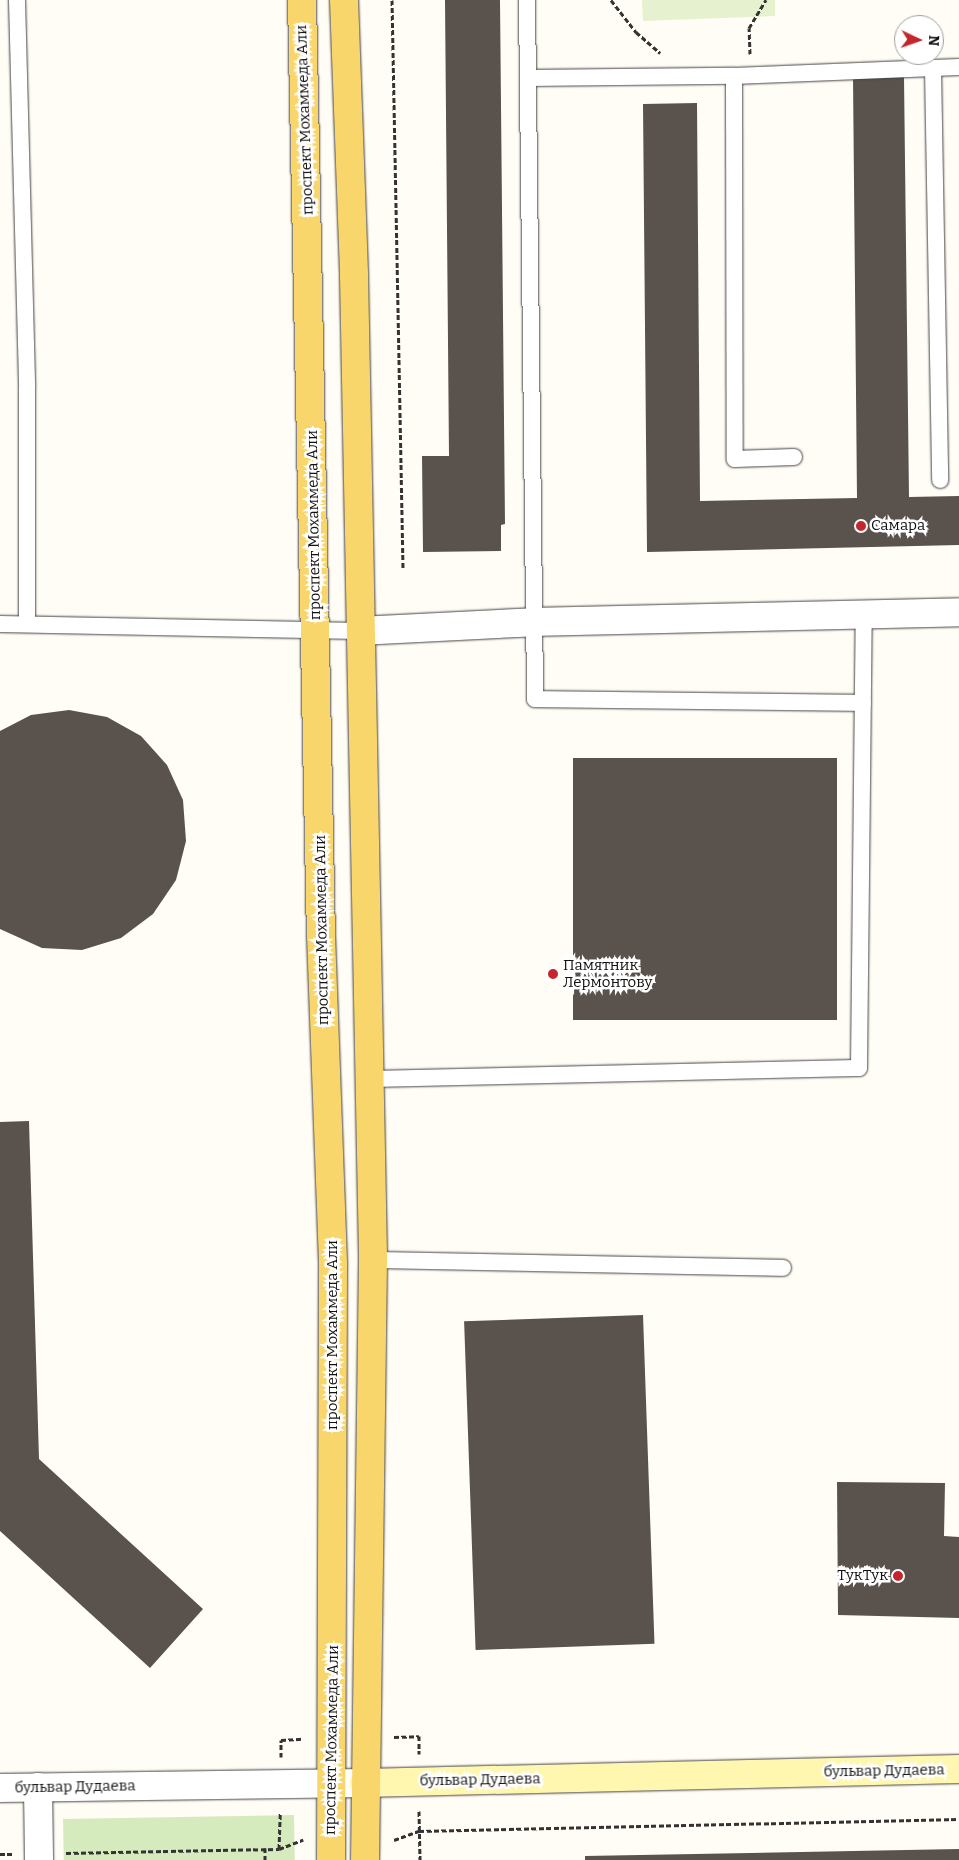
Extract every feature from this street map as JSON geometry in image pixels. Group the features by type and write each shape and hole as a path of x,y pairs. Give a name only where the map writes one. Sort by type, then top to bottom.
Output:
{"main road":[{"name":"проспект Мохаммеда Али","path":"302,0 321,935 333,1266 331,1850"},
{"path":"344,0 354,275 358,631 373,1260 364,1782 365,1850"},
{"name":"бульвар Дудаева","path":"364,1782 959,1769"}],"street":[{"path":"358,631 534,622 959,612"},
{"name":"бульвар Дудаева","path":"0,1788 364,1782"},
{"path":"38,1787 39,1857"}],"lane":[{"path":"17,0 27,388 27,623"},
{"path":"527,0 535,699 863,703"},
{"path":"528,78 734,76 959,67"},
{"path":"933,68 940,480"},
{"path":"734,76 735,460 794,457"},
{"path":"369,1079 859,1068 864,613"},
{"path":"0,624 27,623 358,631"},
{"path":"373,1260 783,1268"}],"path":[{"path":"392,0 403,568"},
{"path":"611,0 636,32 664,56"},
{"path":"750,59 749,28 766,0"},
{"path":"365,1850 398,1840 419,1831 959,1819"},
{"path":"0,1854 39,1857 279,1848 298,1840 331,1850"},
{"path":"265,1848 265,1860"}],"green space":[{"path":"642,0 775,0 775,16 643,21"},
{"path":"294,1815 295,1860 64,1860 63,1819"}],"building":[{"path":"445,0 500,0 505,524 501,525 501,551 423,552 422,456 449,456"},
{"path":"904,77 909,497 959,496 959,545 647,552 643,104 697,103 700,501 857,498 853,78"},
{"path":"69,710 107,717 141,736 167,765 183,800 186,841 176,880 153,914 121,938 82,950 42,948 0,929 0,731 31,715"},
{"path":"573,758 837,758 837,1020 573,1020"},
{"path":"29,1121 39,1459 203,1609 150,1668 0,1531 0,1122"},
{"path":"643,1315 654,1644 476,1650 464,1321"},
{"name":"ТукТук","path":"837,1482 945,1483 944,1536 959,1537 959,1618 838,1615"},
{"path":"959,1849 959,1860 585,1860 585,1856"}],"place":[{"name":"Самара","path":"861,526"},
{"name":"Памятник Лермонтову","path":"553,974"},
{"name":"ТукТук","path":"898,1576"}]}
